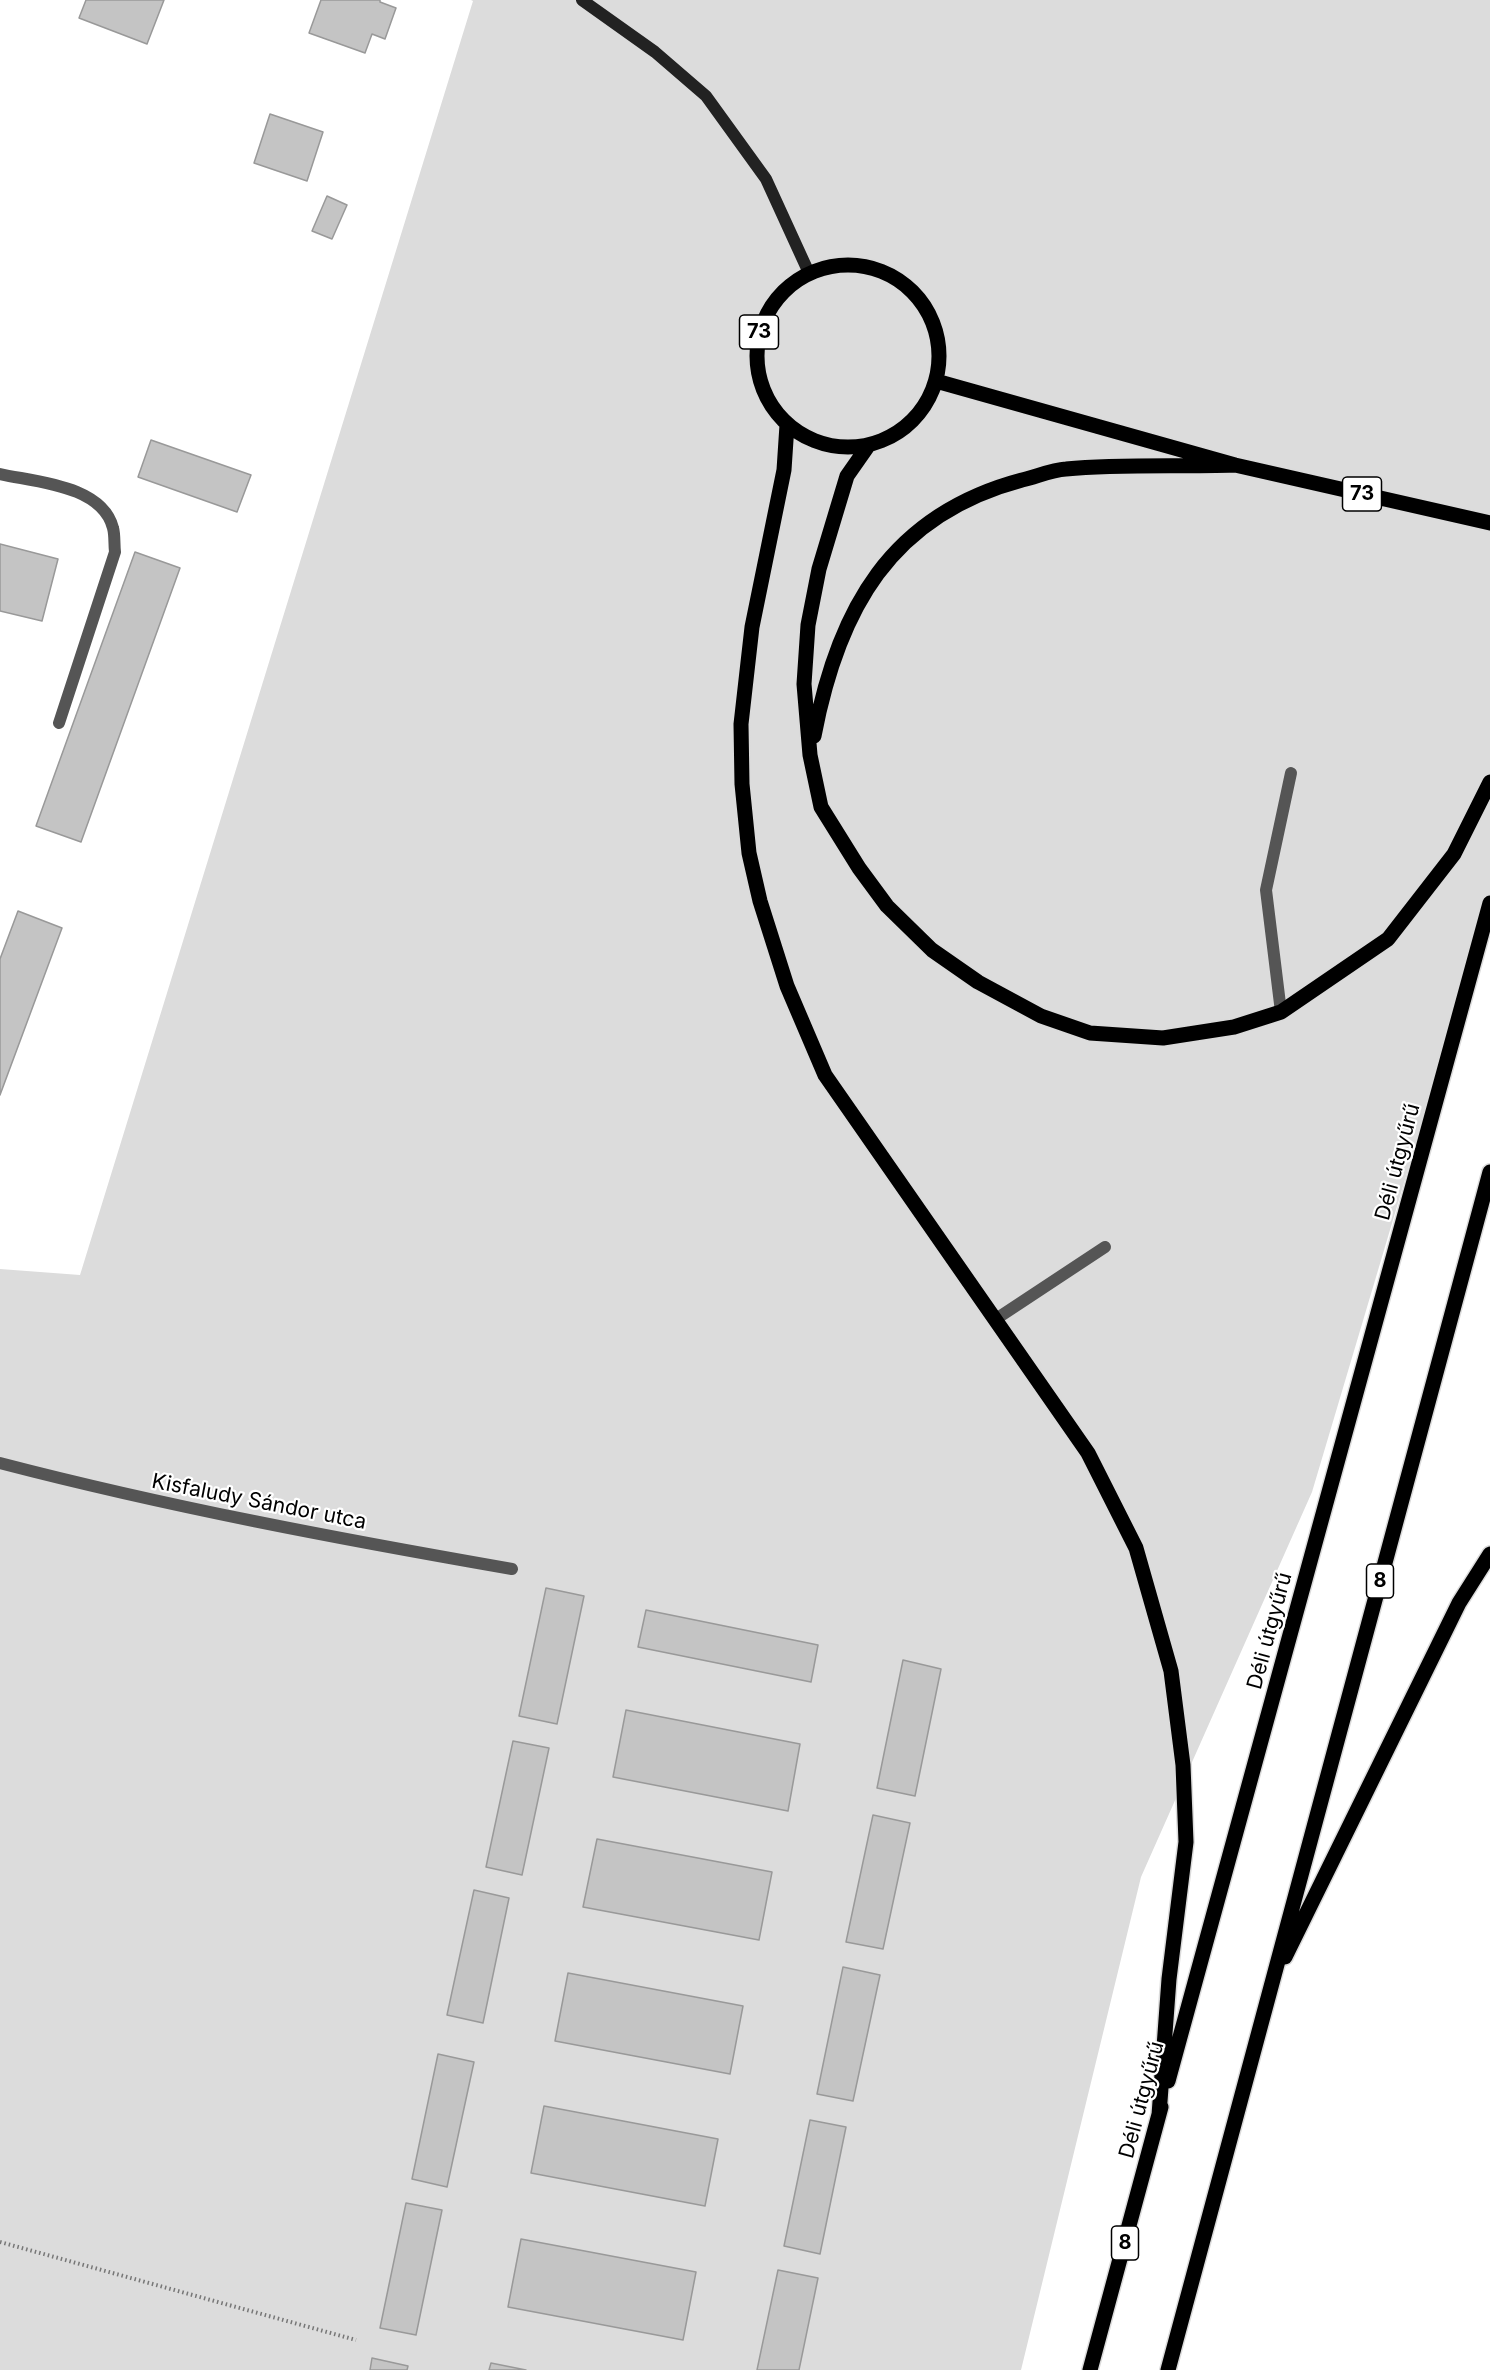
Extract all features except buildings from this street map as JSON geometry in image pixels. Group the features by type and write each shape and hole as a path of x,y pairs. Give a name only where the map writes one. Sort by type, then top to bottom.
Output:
{"main road":[{"name":"73","path":"858,265 883,272 906,285 924,304 935,328 939,354 936,381 926,403 911,422 891,437 868,446 840,448 812,440 787,425 770,406 760,382 757,348 760,331 770,307 787,287 809,273 833,266 858,265"},
{"name":"73","path":"936,381 1235,465 1489,523"},
{"path":"787,425 784,470 752,627 741,724 742,784 749,853 758,892 787,986 825,1075 1088,1453 1136,1548 1171,1671 1183,1765 1186,1842 1169,1979 1159,2115"},
{"path":"868,446 847,476 819,569 810,614 804,684 810,755 821,807 859,868 887,906 932,950 978,982 1041,1016 1090,1033 1163,1038 1234,1028 1281,1012 1388,939 1454,854 1490,782"},
{"path":"810,755 824,685 840,638 859,598 891,555 933,519 988,489 1064,469 1235,465"},
{"name":"Déli útgyűrű","path":"1090,2370 1490,903"},
{"name":"8","path":"1168,2370 1490,1172"},
{"path":"1269,1989 1460,1603 1490,1554"}],"street":[{"path":"582,0 656,52 706,96 766,179 809,273"},
{"path":"0,474 71,491 90,498 106,513 113,528 115,552 59,723"},
{"path":"1281,1012 1266,890 1291,773"},
{"path":"996,1319 1105,1247"},
{"name":"Kisfaludy Sándor utca","path":"0,1463 94,1487 318,1535 512,1569"}],"path":[{"path":"0,2242 356,2340"}],"shaded area":[{"path":"471,0 1490,0 1490,894 1312,1492 1141,1877 1021,2370 0,2370 0,1269 80,1275 473,1"}]}
